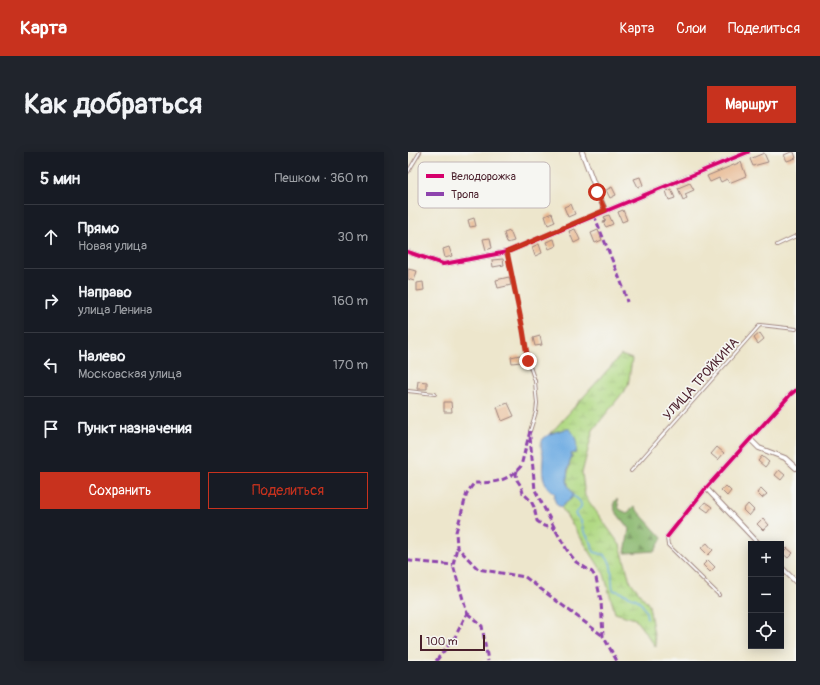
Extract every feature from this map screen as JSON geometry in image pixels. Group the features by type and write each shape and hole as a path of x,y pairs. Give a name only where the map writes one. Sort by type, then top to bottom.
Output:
{"street":[{"path":"582,152 605,210"},
{"path":"408,252 443,264 507,252 605,210 748,152"},
{"path":"667,537 706,488 796,390"},
{"path":"750,439 759,448 785,458 796,468"},
{"path":"706,488 756,541"},
{"path":"784,570 796,582"}],"lane":[{"path":"408,172 420,152"},
{"path":"777,245 796,236"},
{"path":"507,252 528,361 535,381 537,403 536,412 530,431"},
{"name":"УЛИЦА ТРОЙКИНА","path":"631,470 760,325 796,329"},
{"path":"408,391 435,394"},
{"path":"667,537 668,545 719,595"}],"green space":[{"path":"621,355 632,359 628,386 593,430 582,473 585,496 620,545 630,581 649,605 656,647 635,619 615,613 604,574 561,507 572,498 567,477 572,457 566,429 551,433"},
{"path":"617,499 619,509 627,513 634,507 662,538 655,551 625,553 629,529 615,511 614,502"}],"water":[{"path":"570,429 574,435 577,450 576,453 571,454 572,457 567,475 567,482 573,494 572,498 561,507 557,505 554,498 555,494 547,486 543,478 543,454 541,444 543,439 548,435"}],"building":[{"path":"794,152 796,158 787,161 784,155"},
{"path":"764,153 768,162 753,166 750,159"},
{"path":"741,162 746,176 729,183 727,179 721,182 719,178 710,182 707,176"},
{"path":"640,177 643,185 638,187 634,179"},
{"path":"690,183 694,190 685,194 687,198 683,200 678,188"},
{"path":"612,187 616,195 610,198 606,190"},
{"path":"671,189 675,198 669,200 666,191"},
{"path":"571,204 575,214 568,217 564,207"},
{"path":"623,210 627,220 622,222 618,212"},
{"path":"552,213 555,222 548,225 545,216"},
{"path":"609,215 613,224 606,227 603,222 606,221 604,217"},
{"path":"474,218 476,226 470,227 468,220"},
{"path":"575,229 580,240 574,243 569,231"},
{"path":"598,230 602,240 595,243 591,233"},
{"path":"510,231 514,241 507,243 504,233"},
{"path":"490,238 492,248 486,250 483,239"},
{"path":"554,239 556,246 549,249 546,242"},
{"path":"539,244 542,253 535,256 532,247"},
{"path":"449,247 452,256 445,258 443,249"},
{"path":"503,259 504,265 493,267 492,260"},
{"path":"408,269 417,271 414,281 408,279"},
{"path":"509,277 511,285 498,288 496,280"},
{"path":"423,282 424,290 417,291 417,283"},
{"path":"760,333 764,339 758,344 754,338"},
{"path":"540,336 542,345 535,346 533,338"},
{"path":"520,355 521,362 512,363 511,357"},
{"path":"418,381 427,382 427,389 417,389"},
{"path":"444,402 451,402 452,412 444,412"},
{"path":"508,403 514,416 502,421 497,407"},
{"path":"717,447 724,453 718,460 711,454"},
{"path":"762,456 769,462 765,467 758,461"},
{"path":"779,470 785,475 781,480 775,475"},
{"path":"726,486 731,491 727,496 721,490"},
{"path":"761,488 767,494 762,498 757,493"},
{"path":"705,502 712,507 708,512 701,507"},
{"path":"748,504 754,510 749,516 743,510"},
{"path":"763,518 769,525 763,530 757,524"},
{"path":"707,543 713,550 708,555 701,548"},
{"path":"787,548 793,553 788,558 784,555 784,551"},
{"path":"708,560 715,567 710,572 703,565"}],"waterway":[{"path":"573,496 581,503 580,509 575,514 581,521 583,530 592,544 594,552 605,555 610,563 613,590 638,600 643,606 647,618"}],"marked path":[{"path":"594,215 623,287 627,302"},
{"path":"530,431 521,466 516,471 505,478 493,482 474,483 467,493 456,532 457,547 478,569 525,577 603,636"},
{"path":"530,437 535,490 567,550 576,562 592,572 596,578 601,601 603,636 617,661"},
{"path":"517,471 517,480 523,493 531,501 534,507 537,521 544,526 555,529"},
{"path":"436,661 455,637 467,613 453,565 457,547"},
{"path":"408,559 410,561 453,565"},
{"path":"467,613 482,626 488,661"}],"cycle path":[{"path":"408,252 443,264 507,252 748,152"},
{"path":"667,537 706,488 796,390"}],"route":[{"path":"528,361 507,252 605,210 597,192"}]}
